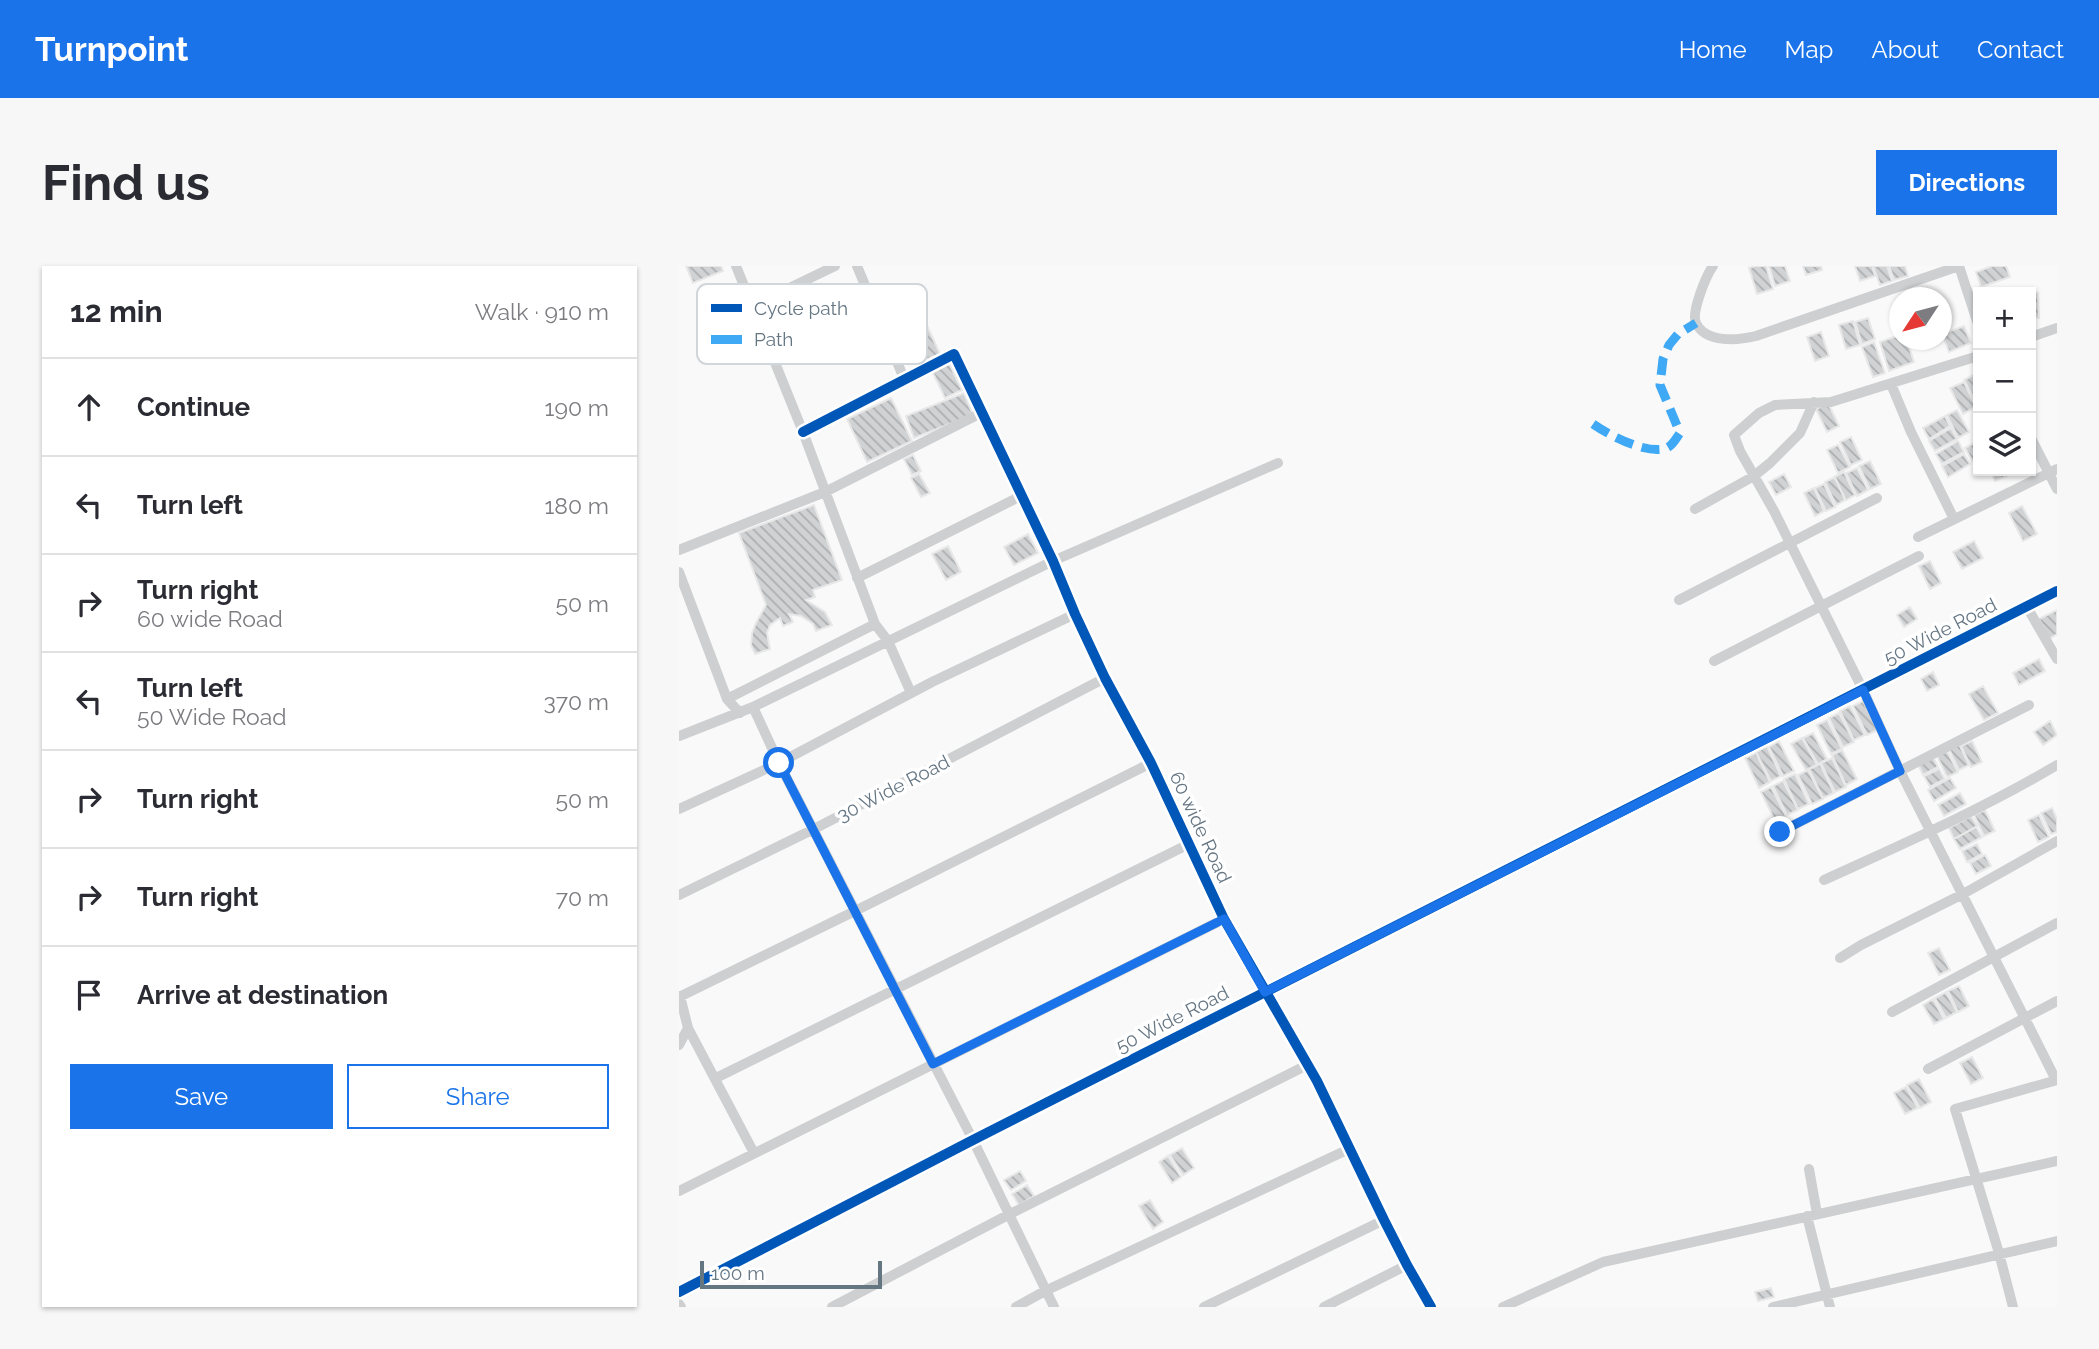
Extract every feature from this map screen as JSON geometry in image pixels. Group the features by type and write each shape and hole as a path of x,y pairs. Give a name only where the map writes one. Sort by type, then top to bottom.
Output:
{"street":[{"path":"736,266 743,284"},
{"path":"798,284 835,266"},
{"path":"857,266 865,284"},
{"path":"1713,266 1700,296 1696,321 1702,330 1727,340 1756,336 1959,266 1973,309"},
{"path":"2036,335 2057,328"},
{"name":"60 wide Road","path":"905,381 954,354 1053,561 1105,678 1151,763 1224,919 1307,1065 1407,1265 1431,1307"},
{"path":"1973,358 1831,402 1775,405 1759,413 1734,435 1740,451 1790,542 1900,771 2056,1080 1955,1109 2013,1307"},
{"path":"775,364 875,624 888,641 911,693"},
{"path":"803,432 905,381 898,364"},
{"path":"1891,384 1911,432 1954,519"},
{"path":"1695,509 1754,476 1770,463 1800,433 1814,402"},
{"path":"679,551 825,492 981,413"},
{"path":"2036,446 2053,471 2057,489"},
{"path":"679,736 740,713 1053,561 1278,463"},
{"path":"1918,537 2053,471"},
{"path":"857,578 1021,496"},
{"path":"1679,600 1877,498"},
{"path":"1714,661 1919,556"},
{"path":"679,572 727,699 740,713"},
{"name":"50 Wide Road","path":"679,1292 973,1140 2057,591"},
{"path":"2027,607 2057,659"},
{"path":"679,809 779,763 911,693 1075,614"},
{"path":"727,699 875,624"},
{"name":"30 Wide Road","path":"679,895 814,829 1105,678"},
{"path":"1780,832 2029,705"},
{"path":"753,707 779,763 973,1140 1054,1307"},
{"path":"754,1153 688,1028 680,996 1151,763"},
{"path":"1824,880 1930,831 2027,783 2057,765"},
{"path":"1840,958 2057,841"},
{"path":"716,1078 1189,844"},
{"path":"679,1191 1224,919"},
{"path":"1892,1012 2057,923"},
{"path":"1928,1069 2057,1001"},
{"path":"679,1045 688,1028"},
{"path":"832,1307 1307,1065"},
{"path":"1016,1307 1349,1149"},
{"path":"1503,1307 1516,1304 1603,1262 2057,1161"},
{"path":"1809,1169 1812,1215 1830,1307"},
{"path":"1204,1307 1384,1220"},
{"path":"1773,1307 2057,1241"},
{"path":"1324,1307 1407,1265"}],"building":[{"path":"686,266 721,266 723,271 693,283"},
{"path":"1766,266 1773,289 1757,294 1749,268"},
{"path":"1769,266 1785,266 1790,281 1775,286"},
{"path":"1803,266 1821,266 1822,270 1806,275"},
{"path":"1855,266 1872,266 1875,276 1860,281"},
{"path":"1873,266 1887,266 1892,281 1880,285"},
{"path":"1889,266 1905,266 1908,276 1894,280"},
{"path":"1992,266 2006,266 2010,277 1981,287 1976,272"},
{"path":"2036,293 2038,293 2039,318 2036,318"},
{"path":"1868,318 1875,339 1862,344 1855,322"},
{"path":"1853,321 1860,345 1846,349 1839,325"},
{"path":"927,325 940,354 927,360"},
{"path":"1964,326 1971,343 1949,352 1952,350 1952,330"},
{"path":"1821,332 1829,356 1815,361 1807,337"},
{"path":"1889,339 1889,350 1910,350 1914,362 1889,371 1880,342"},
{"path":"1874,342 1885,373 1873,377 1862,347"},
{"path":"948,361 962,390 945,398 931,369"},
{"path":"1973,375 1973,397 1964,380"},
{"path":"1964,382 1973,401 1973,409 1963,414 1950,388"},
{"path":"964,393 973,415 914,438 906,416"},
{"path":"891,398 912,441 867,462 847,419"},
{"path":"1828,403 1839,426 1827,432 1816,409"},
{"path":"1957,410 1969,432 1958,438 1947,415"},
{"path":"1945,416 1950,426 1929,439 1923,428"},
{"path":"1951,428 1957,439 1935,451 1929,441"},
{"path":"1851,437 1862,460 1851,465 1840,442"},
{"path":"1958,441 1964,452 1942,464 1936,454"},
{"path":"1973,444 1973,462 1965,448"},
{"path":"1838,445 1850,467 1838,473 1827,450"},
{"path":"1964,454 1970,464 1948,477 1942,466"},
{"path":"913,455 921,471 912,475 904,459"},
{"path":"1870,461 1881,484 1870,489 1859,466"},
{"path":"1857,468 1868,490 1857,496 1846,473"},
{"path":"1844,472 1855,495 1846,500 1834,477"},
{"path":"919,474 930,493 921,497 911,478"},
{"path":"1784,474 1791,487 1776,495 1769,482"},
{"path":"1992,476 2007,476 1995,481"},
{"path":"1835,477 1845,500 1836,505 1825,482"},
{"path":"1824,484 1835,507 1826,511 1815,488"},
{"path":"1814,488 1824,511 1815,516 1804,493"},
{"path":"814,505 842,580 813,590 815,597 806,600 825,612 832,625 816,631 813,624 801,616 789,614 793,622 783,626 780,618 770,625 767,633 770,649 755,654 751,645 752,633 766,605 739,533"},
{"path":"2022,506 2037,534 2023,541 2009,513"},
{"path":"1028,534 1038,553 1014,565 1004,547"},
{"path":"1974,541 1983,558 1962,569 1953,552"},
{"path":"948,546 961,572 946,580 932,554"},
{"path":"1930,561 1941,583 1930,589 1919,566"},
{"path":"1910,607 1917,619 1904,627 1897,615"},
{"path":"2057,610 2057,634 2049,639 2039,619"},
{"path":"2039,659 2045,671 2019,685 2013,673"},
{"path":"1933,672 1939,685 1927,691 1921,679"},
{"path":"1983,686 1998,713 1984,720 1969,694"},
{"path":"1863,701 1878,730 1867,735 1853,706"},
{"path":"1850,706 1865,735 1854,740 1840,711"},
{"path":"1839,713 1854,742 1843,747 1829,718"},
{"path":"1827,720 1842,749 1831,754 1817,725"},
{"path":"2050,721 2057,735 2043,745 2034,732"},
{"path":"1813,733 1827,759 1818,764 1803,738"},
{"path":"1802,738 1817,765 1806,770 1791,744"},
{"path":"1779,741 1794,771 1783,776 1769,747"},
{"path":"1972,741 1982,762 1971,767 1961,746"},
{"path":"1959,744 1969,765 1959,770 1949,749"},
{"path":"1767,746 1781,776 1771,781 1756,752"},
{"path":"1842,750 1857,779 1846,785 1832,755"},
{"path":"1947,751 1958,772 1947,777 1937,756"},
{"path":"1756,753 1770,782 1759,788 1745,758"},
{"path":"1933,757 1938,767 1923,775 1918,764"},
{"path":"1832,758 1846,787 1835,792 1821,763"},
{"path":"1820,764 1834,793 1823,798 1809,769"},
{"path":"1939,769 1945,779 1930,787 1924,776"},
{"path":"1808,770 1823,799 1812,804 1798,775"},
{"path":"1795,774 1809,804 1798,809 1784,779"},
{"path":"1950,778 1956,788 1934,801 1928,790"},
{"path":"1783,781 1798,810 1787,815 1773,786"},
{"path":"1771,787 1786,816 1775,821 1761,792"},
{"path":"1960,793 1966,804 1944,816 1938,805"},
{"path":"2052,808 2057,819 2057,832 2051,834 2041,813"},
{"path":"1985,810 1995,831 1984,836 1974,815"},
{"path":"2039,815 2049,837 2038,842 2028,820"},
{"path":"1971,816 1977,826 1954,839 1949,828"},
{"path":"1976,827 1982,837 1960,849 1954,839"},
{"path":"1977,844 1982,854 1967,862 1962,851"},
{"path":"1985,855 1991,866 1976,874 1970,863"},
{"path":"1939,948 1950,970 1939,975 1928,953"},
{"path":"1959,986 1969,1006 1958,1012 1948,991"},
{"path":"1946,992 1957,1012 1946,1018 1935,998"},
{"path":"1933,999 1944,1019 1934,1024 1923,1005"},
{"path":"1972,1057 1983,1078 1971,1084 1960,1063"},
{"path":"1919,1079 1931,1102 1920,1108 1907,1085"},
{"path":"1906,1087 1918,1108 1905,1114 1894,1093"},
{"path":"1182,1148 1194,1168 1183,1175 1170,1155"},
{"path":"1168,1156 1181,1177 1172,1183 1159,1162"},
{"path":"1020,1171 1026,1181 1011,1190 1004,1180"},
{"path":"1027,1185 1034,1196 1019,1205 1012,1194"},
{"path":"1150,1200 1163,1222 1153,1229 1139,1206"},
{"path":"1771,1288 1774,1297 1758,1301 1755,1292"}],"marked path":[{"path":"1593,424 1637,446 1656,450 1671,445 1680,433 1660,385 1663,359 1678,334 1696,323"}],"cycle path":[{"path":"803,432 954,354 1053,561 1105,678 1151,763 1224,919 1317,1081 1384,1220 1431,1307"},
{"path":"679,1292 973,1140 2057,591"}],"route":[{"path":"779,763 933,1064 1224,919 1265,992 1863,690 1900,771 1780,832"}]}
